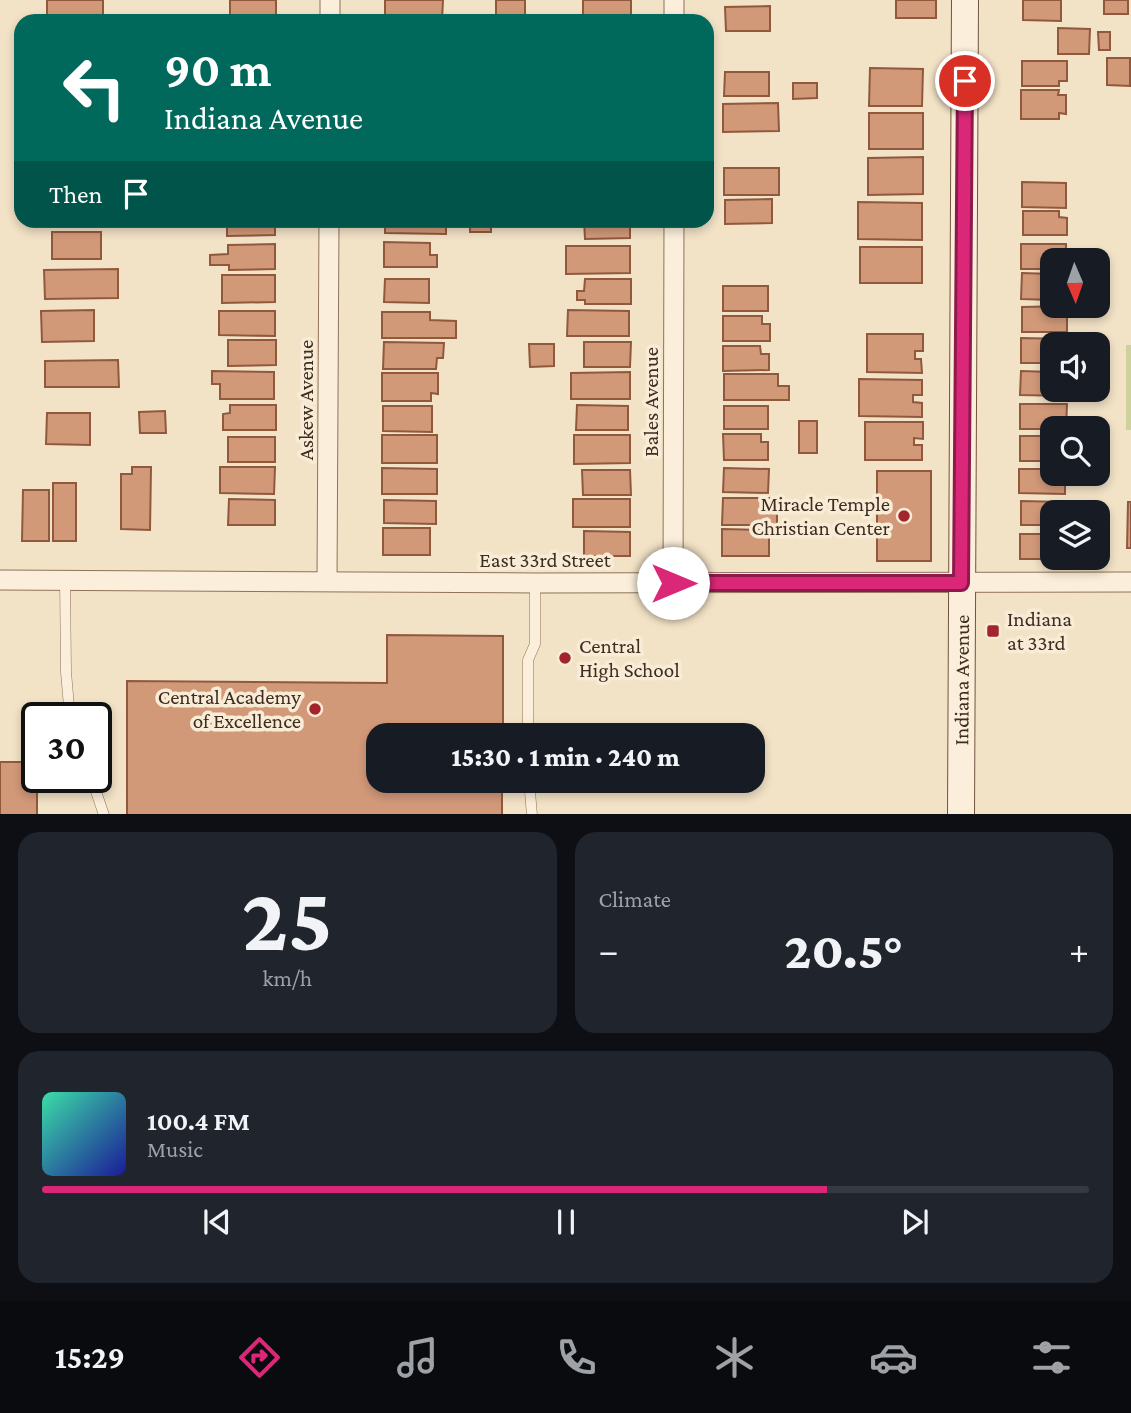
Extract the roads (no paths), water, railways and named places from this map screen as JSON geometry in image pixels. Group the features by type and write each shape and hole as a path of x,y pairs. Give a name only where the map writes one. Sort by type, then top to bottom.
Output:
{"street":[{"name":"Indiana Avenue","path":"961,814 965,0"},
{"name":"Askew Avenue","path":"327,581 329,228"},
{"name":"Bales Avenue","path":"673,583 674,228"},
{"name":"East 33rd Street","path":"0,579 534,583 1131,582"}],"lane":[{"path":"65,580 69,702"},
{"path":"528,723 528,660 535,644 534,583"},
{"path":"97,793 104,814"},
{"path":"530,793 532,814"}],"place":[{"name":"Miracle Temple Christian Center","path":"904,516"},
{"name":"Indiana at 33rd","path":"993,631"},
{"name":"Central High School","path":"565,658"},
{"name":"Central Academy of Excellence","path":"315,709"}]}
